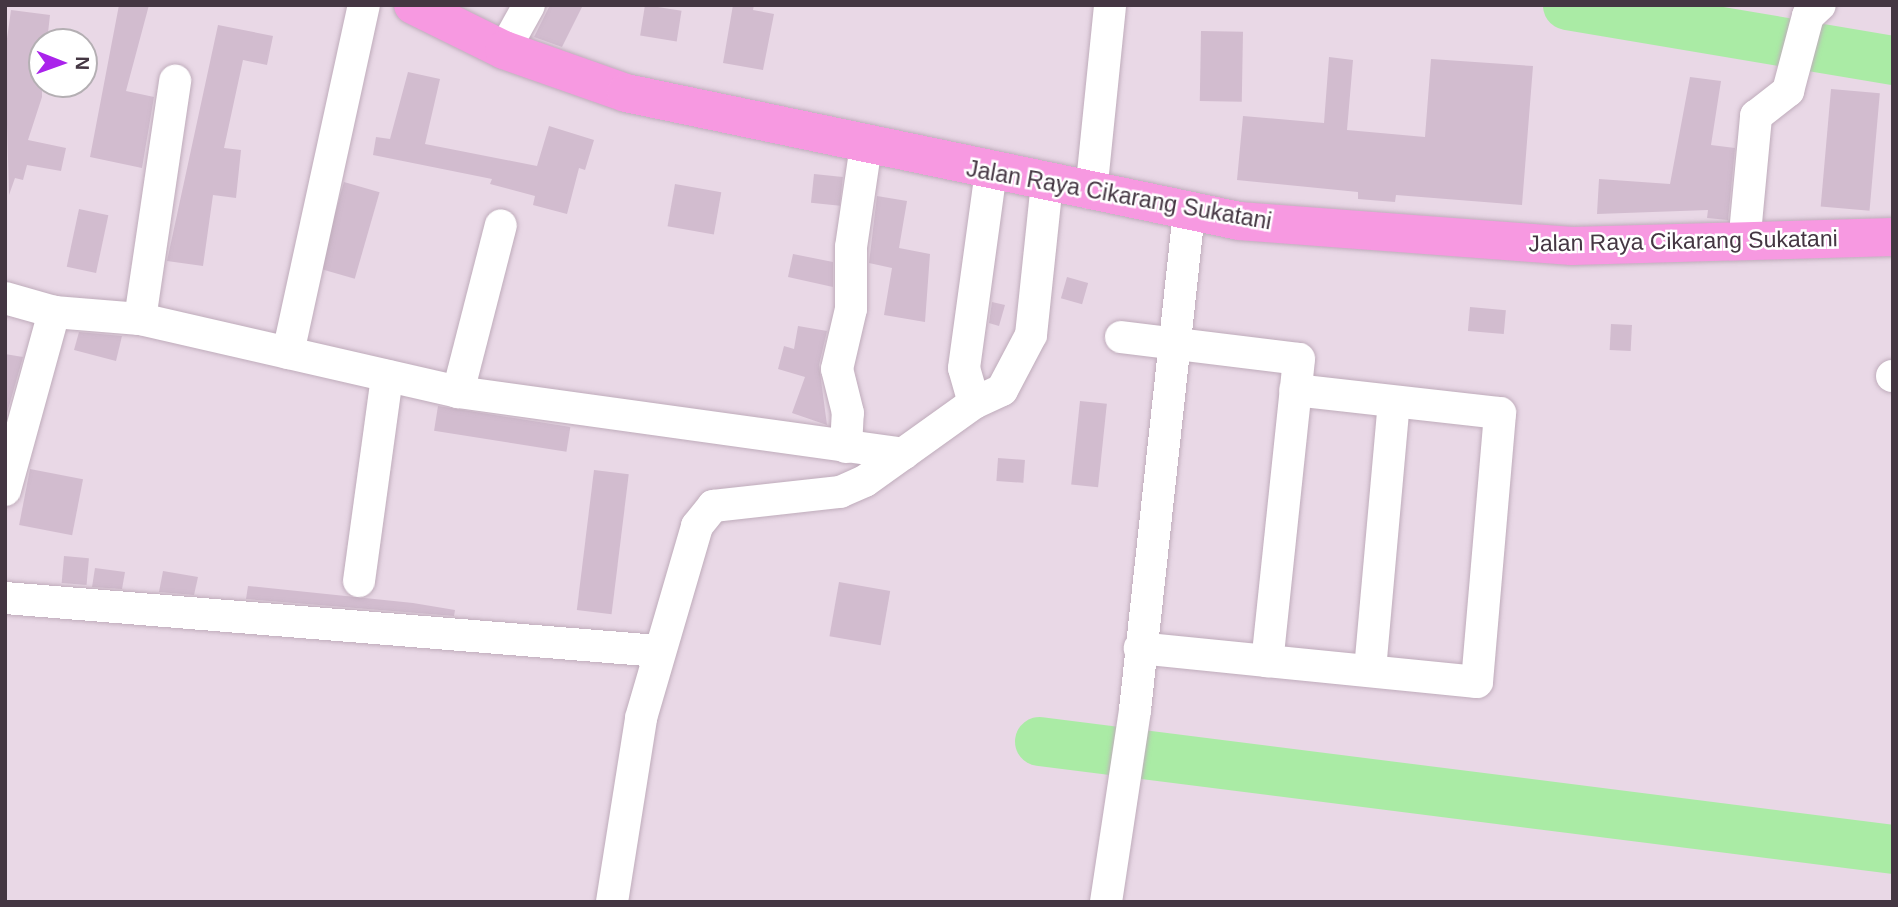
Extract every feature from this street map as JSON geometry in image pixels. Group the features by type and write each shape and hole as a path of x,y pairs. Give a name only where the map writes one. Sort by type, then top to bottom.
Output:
{"main road":[{"name":"Jalan Raya Cikarang Sukatani","path":"413,5 505,50 626,93 866,146 1189,212 1253,222 1559,245 1744,244 1893,237"}],"street":[{"path":"288,353 364,5"},
{"path":"505,50 529,5"},
{"path":"1091,193 1110,7"},
{"path":"1744,244 1756,116 1781,98 1791,80 1814,10"},
{"path":"141,319 175,81"},
{"path":"846,447 848,413 837,369 851,309 851,247 866,146"},
{"path":"974,403 964,368 991,172"},
{"path":"612,902 641,718 656,657 697,526 713,506 839,492 904,454 1013,378 1031,335 1047,184"},
{"path":"1105,902 1135,710 1189,212"},
{"path":"458,392 501,225"},
{"path":"5,298 54,312 141,319 458,392 904,454"},
{"path":"5,490 54,312"},
{"path":"1121,337 1299,359 1266,661"},
{"path":"359,580 387,376"},
{"path":"1140,648 1477,682 1500,413 1295,390"},
{"path":"1370,670 1394,402"},
{"path":"5,598 656,657"}],"shaded area":[{"path":"5,5 1893,5 1893,902 5,902"}],"building":[{"path":"119,5 149,5 126,91 154,97 142,168 90,157"},
{"path":"550,5 583,5 562,47 534,37"},
{"path":"645,5 682,11 677,41 640,36"},
{"path":"733,5 754,5 753,10 774,14 763,70 723,63"},
{"path":"11,10 50,15 49,28 28,28 28,98 42,98 28,140 66,148 61,171 27,165 23,180 15,178 9,195 5,53"},
{"path":"218,25 273,36 267,65 243,60 224,148 241,150 236,198 213,195 203,266 167,261"},
{"path":"1201,31 1243,32 1242,102 1200,101"},
{"path":"1329,57 1353,60 1347,130 1425,137 1431,59 1533,66 1522,205 1396,195 1395,202 1358,199 1358,192 1237,180 1243,116 1324,123"},
{"path":"408,72 440,79 425,144 537,166 549,126 594,140 585,170 579,168 567,214 533,205 535,196 490,184 492,179 373,155 376,137 390,139"},
{"path":"1690,77 1721,81 1711,145 1735,148 1728,220 1707,218 1708,210 1597,214 1599,179 1670,184"},
{"path":"1831,89 1880,93 1870,211 1821,207"},
{"path":"814,174 843,177 840,206 811,203"},
{"path":"344,182 380,192 355,279 319,269"},
{"path":"675,184 721,192 714,235 668,226"},
{"path":"877,196 907,201 899,248 930,254 925,322 884,315 892,268 869,263"},
{"path":"79,209 108,215 96,273 67,267"},
{"path":"793,254 833,262 833,287 788,277"},
{"path":"1067,277 1088,283 1082,304 1061,298"},
{"path":"992,302 1005,305 999,326 989,323"},
{"path":"1470,307 1506,310 1504,334 1468,331"},
{"path":"1611,324 1632,325 1631,351 1610,350"},
{"path":"798,326 827,331 819,365 827,425 792,413 805,377 778,369 784,346 794,349"},
{"path":"79,332 122,336 116,361 74,350"},
{"path":"5,354 23,357 5,420"},
{"path":"1080,401 1107,404 1098,487 1071,485"},
{"path":"438,406 570,427 566,452 434,431"},
{"path":"998,458 1025,460 1023,483 996,481"},
{"path":"30,469 83,479 72,535 19,525"},
{"path":"594,470 629,474 612,614 577,610"},
{"path":"64,556 89,558 87,585 62,583"},
{"path":"95,568 125,572 122,589 92,587"},
{"path":"163,571 198,577 194,595 159,592"},
{"path":"839,582 890,591 881,645 829,636"},
{"path":"248,586 413,603 455,610 454,616 246,599"}],"waterway":[{"path":"1567,5 1893,60"},
{"path":"1039,741 1893,849"}]}
